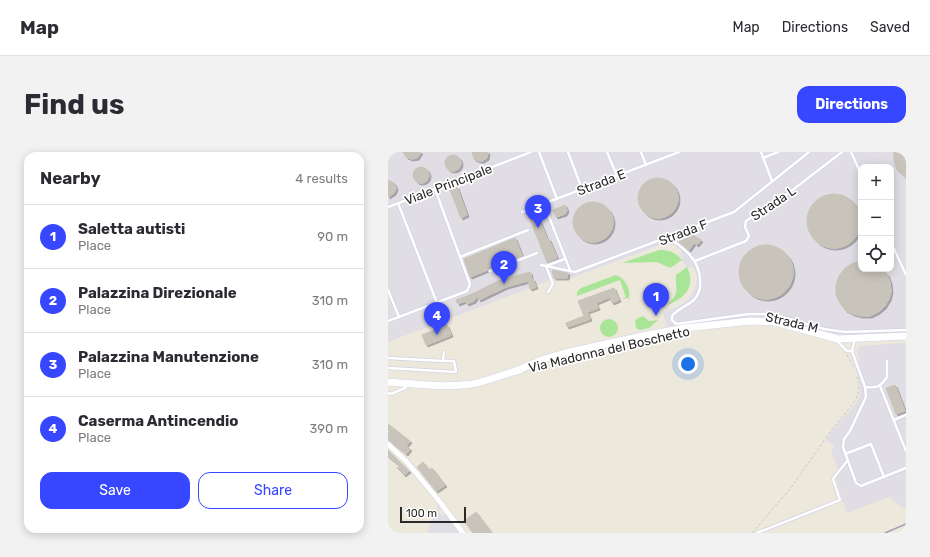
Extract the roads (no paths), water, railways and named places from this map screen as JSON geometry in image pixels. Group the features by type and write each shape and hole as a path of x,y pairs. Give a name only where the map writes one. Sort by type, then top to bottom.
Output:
{"main road":[{"name":"Via Madonna del Boschetto","path":"388,382 439,386 461,385 486,381 554,360 702,327 750,321 775,322 838,339 906,336"}],"street":[{"path":"388,444 412,468 440,502 462,533"}],"lane":[{"name":"Viale Principale","path":"388,207 531,152"},
{"path":"539,152 557,199"},
{"path":"568,152 582,189"},
{"path":"608,152 617,176"},
{"path":"641,152 646,165"},
{"path":"668,152 670,156"},
{"name":"Strada E","path":"522,212 679,152"},
{"path":"761,152 772,182"},
{"path":"763,158 778,152"},
{"name":"Strada F","path":"541,265 575,272 734,212 809,152"},
{"name":"Strada L","path":"695,261 746,241 749,236 745,227 746,221 761,214 842,152"},
{"path":"851,152 858,167"},
{"path":"388,321 467,291 470,284 435,189"},
{"path":"398,203 437,303"},
{"path":"544,204 570,271"},
{"path":"460,257 528,230"},
{"path":"668,238 683,248 695,261"},
{"path":"894,249 906,275"},
{"path":"490,271 537,254"},
{"path":"548,292 553,284 546,266 565,259"},
{"name":"Strada M","path":"695,261 700,276 699,292 694,299 673,315 672,318 674,322 679,325 749,314 763,314 775,315 824,330 845,332 906,330"},
{"path":"388,290 399,317"},
{"path":"838,339 839,343 847,350 852,351"},
{"path":"853,339 854,344 852,351 865,387 866,397 850,431 844,439 843,447 856,483 861,486 906,468"},
{"path":"443,361 444,352"},
{"path":"388,358 454,361 456,372 388,368"},
{"path":"865,387 874,388 880,386 888,377 887,361"},
{"path":"388,393 391,394 406,388 409,384"},
{"path":"880,386 906,451"},
{"path":"894,420 906,415"},
{"path":"845,454 871,444 884,477"},
{"path":"758,533 840,500 833,479 848,461"}],"railway":[{"path":"885,533 906,524"}],"place":[{"name":"Palazzina Manutenzione","path":"538,228"},
{"name":"Palazzina Direzionale","path":"504,284"},
{"name":"Saletta autisti","path":"656,316"},
{"name":"Caserma Antincendio","path":"437,335"}]}
